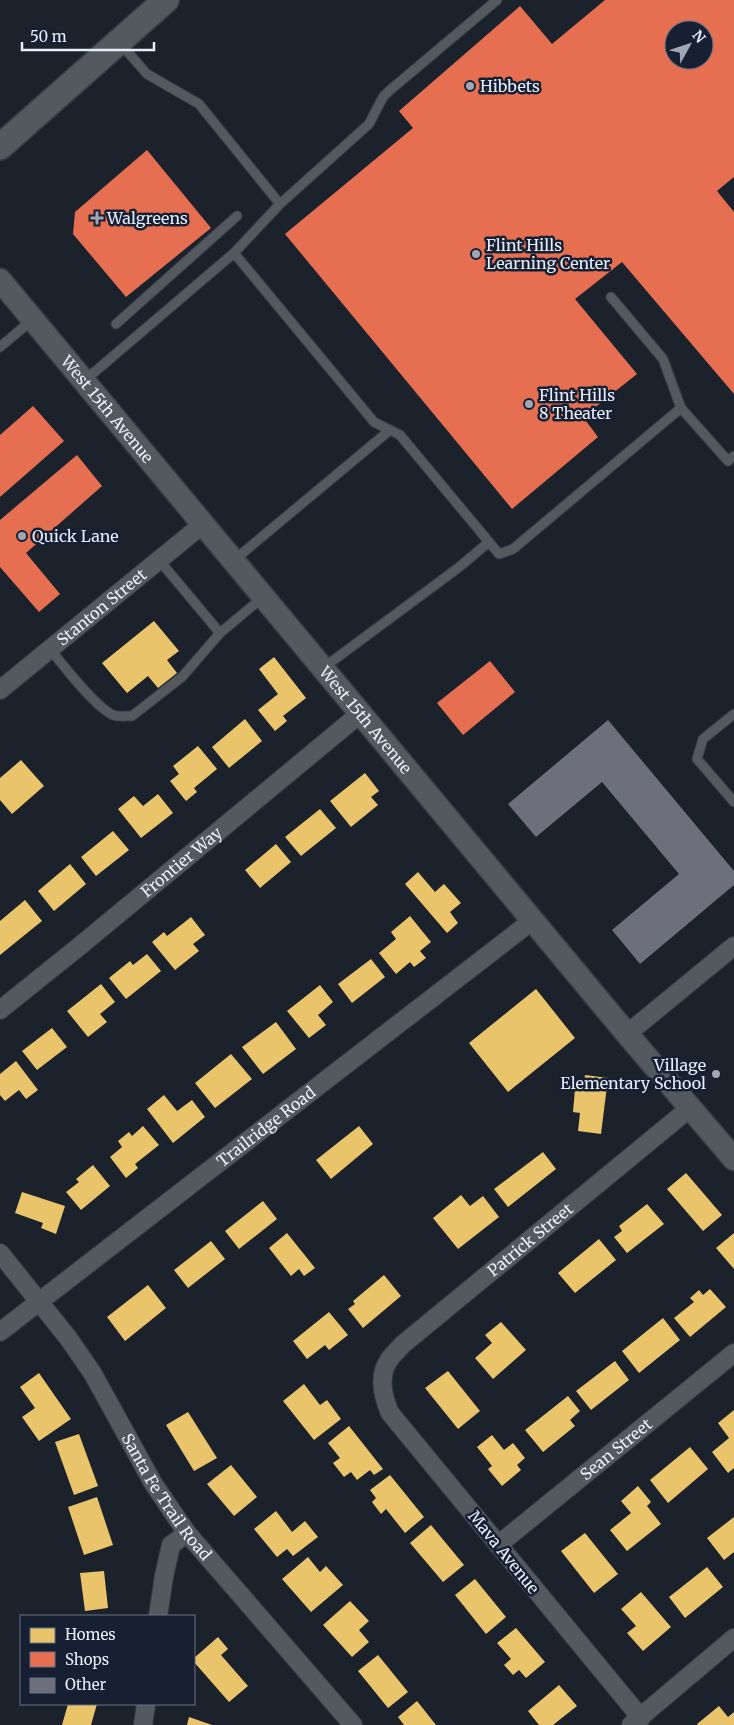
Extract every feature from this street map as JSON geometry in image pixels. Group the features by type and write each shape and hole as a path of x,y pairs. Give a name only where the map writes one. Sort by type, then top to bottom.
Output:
{"main road":[{"path":"6,138 166,0"}],"street":[{"name":"West 15th Avenue","path":"0,280 627,1034 734,1159"},
{"name":"Stanton Street","path":"0,690 203,524"},
{"name":"Frontier Way","path":"0,1010 361,714"},
{"name":"Trailridge Road","path":"0,1332 532,920"},
{"path":"627,1034 734,946"},
{"name":"Patrick Street","path":"382,1379 388,1361 402,1345 690,1108"},
{"name":"Santa Fe Trail Road","path":"0,1254 69,1339 93,1374 153,1483 187,1533 353,1725"},
{"name":"Sean Street","path":"498,1545 734,1353"},
{"name":"Mava Avenue","path":"382,1379 384,1399 390,1413 498,1545 636,1721"},
{"path":"158,1615 171,1545 187,1533"},
{"path":"636,1721 734,1638"},
{"path":"144,1725 146,1705"}],"lane":[{"path":"84,381 234,253 280,204 369,124 383,97 389,91 497,0"},
{"path":"119,41 146,74 199,104 280,204"},
{"path":"116,324 236,216"},
{"path":"234,253 374,422 400,435 499,554 514,549 681,408"},
{"path":"611,297 663,359 681,408 728,461 734,456"},
{"path":"0,347 33,319"},
{"path":"233,561 390,430"},
{"path":"323,669 450,574 489,542"},
{"path":"160,560 220,632"},
{"path":"50,649 80,685 103,708 113,715 132,716 182,677 220,632 263,597"},
{"path":"734,714 703,739 697,759 734,802"}],"building: Homes":[{"path":"154,621 179,651 167,660 177,673 158,688 148,676 127,693 102,663"},
{"path":"274,657 306,698 283,716 287,721 275,731 258,710 278,694 259,669"},
{"path":"245,719 262,741 229,768 212,747"},
{"path":"198,746 217,769 194,788 197,792 186,801 170,781 179,774 173,766"},
{"path":"21,760 44,786 12,814 0,800 0,778"},
{"path":"365,773 379,791 371,797 378,805 351,827 330,801"},
{"path":"158,794 173,813 141,838 118,809 134,796 143,806"},
{"path":"320,809 336,828 301,856 285,837"},
{"path":"113,831 129,850 96,876 81,857"},
{"path":"276,844 291,862 260,888 245,870"},
{"path":"70,864 86,884 54,911 38,891"},
{"path":"418,872 435,892 444,884 461,903 450,912 458,923 447,933 405,884"},
{"path":"25,900 42,921 0,955 0,921"},
{"path":"410,916 431,942 420,951 426,958 414,967 410,962 396,974 379,953 396,939 391,932"},
{"path":"191,917 205,935 193,944 199,951 175,970 152,942 164,932 167,936"},
{"path":"147,954 161,971 126,999 109,978 130,961 133,965"},
{"path":"371,959 385,977 352,1003 338,984"},
{"path":"101,984 115,1002 100,1014 107,1022 88,1037 67,1011"},
{"path":"320,985 333,1002 318,1015 326,1025 309,1038 287,1011"},
{"path":"536,989 575,1038 508,1092 469,1043"},
{"path":"276,1022 296,1049 263,1074 242,1047"},
{"path":"52,1028 67,1047 37,1070 22,1051"},
{"path":"231,1054 252,1079 215,1108 195,1083"},
{"path":"16,1061 38,1090 26,1099 19,1090 5,1101 0,1095 0,1074"},
{"path":"585,1075 608,1078 601,1134 578,1131 580,1113 573,1112 575,1089 583,1090"},
{"path":"164,1095 177,1111 192,1100 205,1117 173,1143 147,1109"},
{"path":"143,1126 159,1145 135,1164 138,1168 126,1178 110,1157 122,1147 118,1141 129,1132 132,1136"},
{"path":"359,1126 373,1144 331,1179 316,1160"},
{"path":"543,1152 556,1169 508,1207 494,1189"},
{"path":"93,1165 110,1186 81,1210 66,1192 79,1182 76,1179"},
{"path":"686,1173 722,1215 703,1231 667,1189"},
{"path":"22,1192 65,1206 56,1234 41,1228 43,1223 15,1213"},
{"path":"461,1195 470,1206 483,1196 499,1217 458,1249 433,1218"},
{"path":"263,1201 277,1219 239,1249 225,1231"},
{"path":"647,1204 664,1224 627,1253 614,1237 622,1231 619,1226"},
{"path":"287,1233 315,1268 304,1276 299,1269 291,1276 269,1248"},
{"path":"734,1233 734,1269 716,1248"},
{"path":"599,1239 616,1260 575,1293 558,1273"},
{"path":"211,1241 225,1259 188,1288 174,1270"},
{"path":"384,1275 401,1296 363,1328 348,1309 355,1304 353,1301"},
{"path":"148,1285 166,1308 125,1341 107,1317"},
{"path":"710,1289 726,1307 690,1337 674,1318 694,1302 690,1298 699,1290 703,1295"},
{"path":"329,1312 348,1335 329,1350 325,1345 307,1359 293,1341"},
{"path":"663,1318 680,1340 639,1373 622,1351"},
{"path":"501,1322 526,1350 493,1379 475,1358 492,1343 485,1335"},
{"path":"615,1361 629,1380 591,1410 576,1391"},
{"path":"448,1371 480,1411 458,1429 425,1388"},
{"path":"39,1373 71,1419 39,1441 22,1417 35,1408 20,1387"},
{"path":"304,1384 320,1405 327,1400 341,1419 314,1440 283,1401"},
{"path":"568,1396 580,1411 570,1420 575,1426 543,1452 525,1430"},
{"path":"734,1410 734,1468 728,1473 712,1452 729,1438 718,1423"},
{"path":"188,1412 217,1458 194,1471 166,1425"},
{"path":"349,1426 383,1469 374,1475 370,1470 357,1480 351,1472 344,1477 333,1463 340,1458 328,1443"},
{"path":"79,1434 98,1486 74,1495 55,1442"},
{"path":"492,1435 504,1450 513,1443 525,1458 517,1465 521,1470 502,1486 488,1469 492,1466 477,1447"},
{"path":"690,1447 708,1469 668,1503 650,1480"},
{"path":"231,1465 257,1497 234,1516 207,1484"},
{"path":"390,1475 424,1517 405,1533 386,1509 381,1514 372,1502 376,1498 370,1490"},
{"path":"638,1486 651,1502 647,1506 661,1524 627,1551 610,1530 631,1513 621,1501"},
{"path":"97,1497 113,1545 84,1555 68,1507"},
{"path":"276,1511 292,1532 305,1521 318,1537 293,1556 287,1549 277,1557 254,1529"},
{"path":"734,1517 734,1552 724,1560 707,1538"},
{"path":"431,1525 464,1565 443,1582 410,1543"},
{"path":"585,1533 618,1574 594,1593 561,1551"},
{"path":"308,1557 320,1572 326,1566 343,1585 311,1612 282,1579"},
{"path":"707,1567 723,1587 685,1618 669,1597"},
{"path":"104,1571 108,1608 85,1611 80,1573"},
{"path":"475,1579 506,1617 486,1634 455,1595"},
{"path":"641,1592 671,1627 643,1651 627,1633 636,1626 621,1609"},
{"path":"350,1601 369,1621 359,1630 369,1642 352,1657 323,1625"},
{"path":"516,1628 545,1662 526,1678 519,1670 513,1675 504,1665 511,1659 497,1643"},
{"path":"218,1637 228,1649 221,1655 248,1686 229,1702 195,1663 195,1657"},
{"path":"378,1655 408,1692 388,1708 358,1671"},
{"path":"559,1685 577,1706 553,1725 539,1725 528,1711"},
{"path":"417,1701 436,1725 404,1725 398,1717"},
{"path":"68,1705 97,1705 91,1725 62,1725"},
{"path":"719,1706 728,1717 734,1712 734,1725 697,1724"},
{"path":"189,1717 212,1725 187,1725"}],"building: Shops":[{"path":"605,0 734,0 734,177 717,191 734,212 734,394 622,262 575,299 637,374 583,417 598,437 512,509 285,234 413,128 399,111 520,6 552,44"},
{"name":"Walgreens","path":"147,150 211,228 126,297 73,234 75,212"},
{"path":"33,406 64,441 0,497 0,435"},
{"name":"Quick Lane","path":"77,455 102,486 26,553 60,594 39,612 0,567 0,520"},
{"path":"490,661 515,692 463,735 437,703"}],"building: Other":[{"path":"608,720 734,871 734,885 640,964 612,930 679,874 602,782 536,837 508,804"}],"place":[{"name":"Hibbets","path":"470,86"},
{"name":"Walgreens","path":"97,218"},
{"name":"Flint Hills Learning Center","path":"476,254"},
{"name":"Flint Hills 8 Theater","path":"529,404"},
{"name":"Quick Lane","path":"22,536"},
{"name":"Village Elementary School","path":"716,1074"}]}
